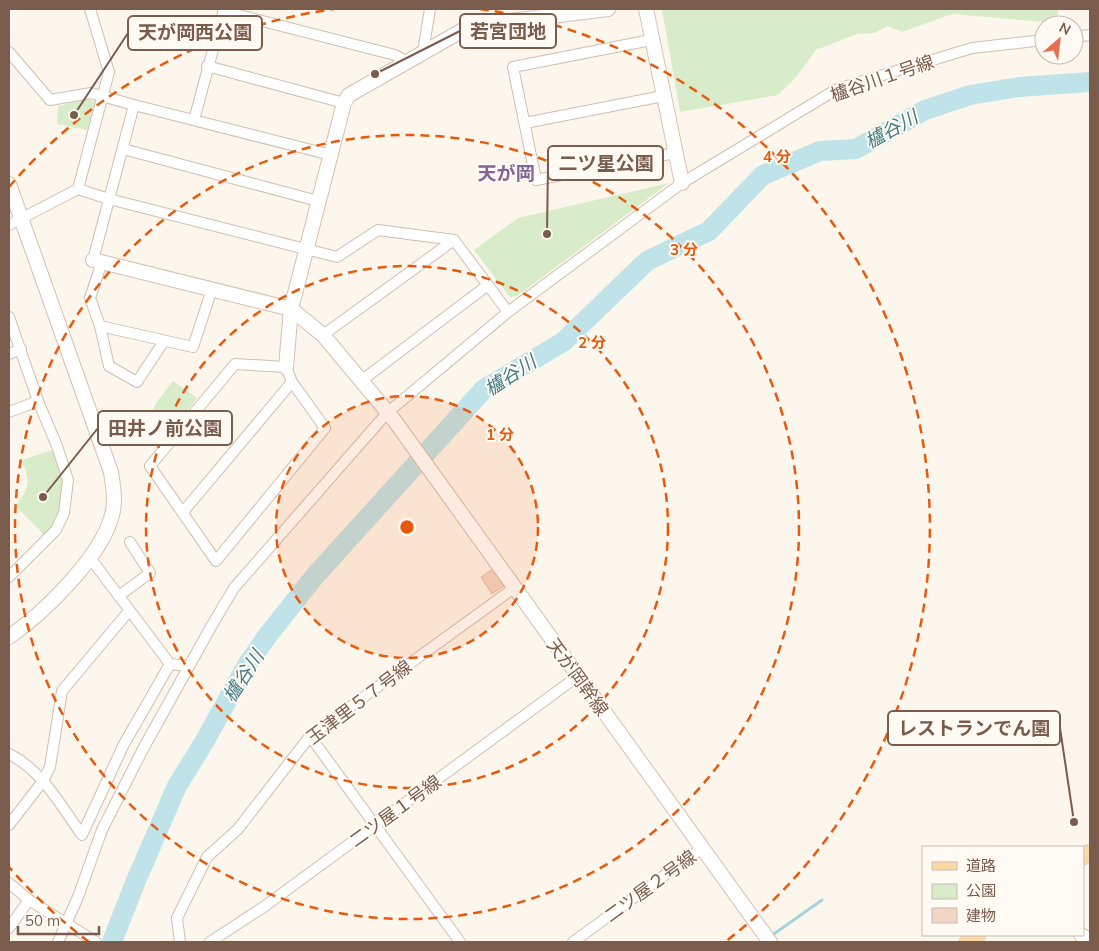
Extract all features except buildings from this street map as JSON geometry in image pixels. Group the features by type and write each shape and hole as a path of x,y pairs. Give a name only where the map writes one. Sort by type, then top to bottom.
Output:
{"street":[{"path":"78,189 109,72 90,9"},
{"path":"423,52 430,9"},
{"path":"286,366 235,364 150,466 216,561 325,428 292,382 286,366 291,309 344,103 349,96 470,26 608,9"},
{"path":"646,9 682,183"},
{"path":"194,120 224,10 395,55 407,62"},
{"path":"651,40 513,67 536,180 675,153"},
{"name":"櫨谷川１号線","path":"58,942 71,927 102,830 142,749 234,588 390,416 508,312 682,183 837,89 972,48 1034,41"},
{"path":"9,52 50,100 91,93 102,95 134,105 331,155"},
{"path":"208,66 344,103"},
{"path":"525,122 663,96"},
{"path":"134,105 109,199 90,298 100,326 109,366 137,382 164,341"},
{"path":"123,149 318,201"},
{"path":"9,184 23,219 111,472 114,496 113,513 106,535 91,559 9,637"},
{"path":"9,225 78,189 109,199 337,257 378,230 454,240 508,312"},
{"path":"323,334 454,240"},
{"path":"97,261 291,309"},
{"path":"361,381 488,285"},
{"path":"100,326 193,347 212,289"},
{"name":"天が岡幹線","path":"291,309 323,334 390,416 768,940"},
{"path":"9,317 68,480 66,504 56,530 9,577"},
{"path":"9,354 21,349"},
{"path":"183,512 292,382"},
{"path":"9,412 38,401"},
{"path":"120,595 150,573 130,542"},
{"path":"91,559 120,595 129,611 170,664 189,666"},
{"name":"玉津里５７号線","path":"180,942 177,918 207,857 238,829 310,736 514,588"},
{"path":"9,824 44,781 50,767 62,691 129,611"},
{"path":"9,754 23,761 44,781 82,835 124,744 170,664"},
{"name":"二ツ屋１号線","path":"210,942 265,906 578,676"},
{"path":"310,736 460,942"},
{"name":"二ツ屋２号線","path":"573,942 702,848"},
{"path":"9,883 29,900 96,942"},
{"path":"9,928 29,900"}],"green space":[{"path":"662,9 1058,9 1057,15 1034,15 1034,21 952,14 902,32 888,26 874,33 857,34 816,50 797,76 778,95 680,112"},
{"path":"88,99 95,102 87,130 57,124 58,106"},
{"path":"669,183 517,296 510,297 474,250 518,218"},
{"path":"173,381 197,398 157,449 144,433 156,403"},
{"path":"55,449 64,494 59,516 45,536 16,506 24,494 27,484 27,474 22,460"}],"waterway":[{"name":"櫨谷川","path":"112,942 177,786 247,665 314,577 484,389 563,342 647,261 709,231 763,175 820,151 856,149 925,110 970,95 1019,87 1090,82"},
{"path":"771,936 822,900"}],"place":[{"name":"若宮団地","path":"375,74"},
{"name":"天が岡西公園","path":"74,115"},
{"name":"二ツ星公園","path":"547,234"},
{"name":"田井ノ前公園","path":"43,497"},
{"name":"レストランでん園","path":"1074,822"}],"district":[{"name":"天が岡","path":"506,173"}]}
